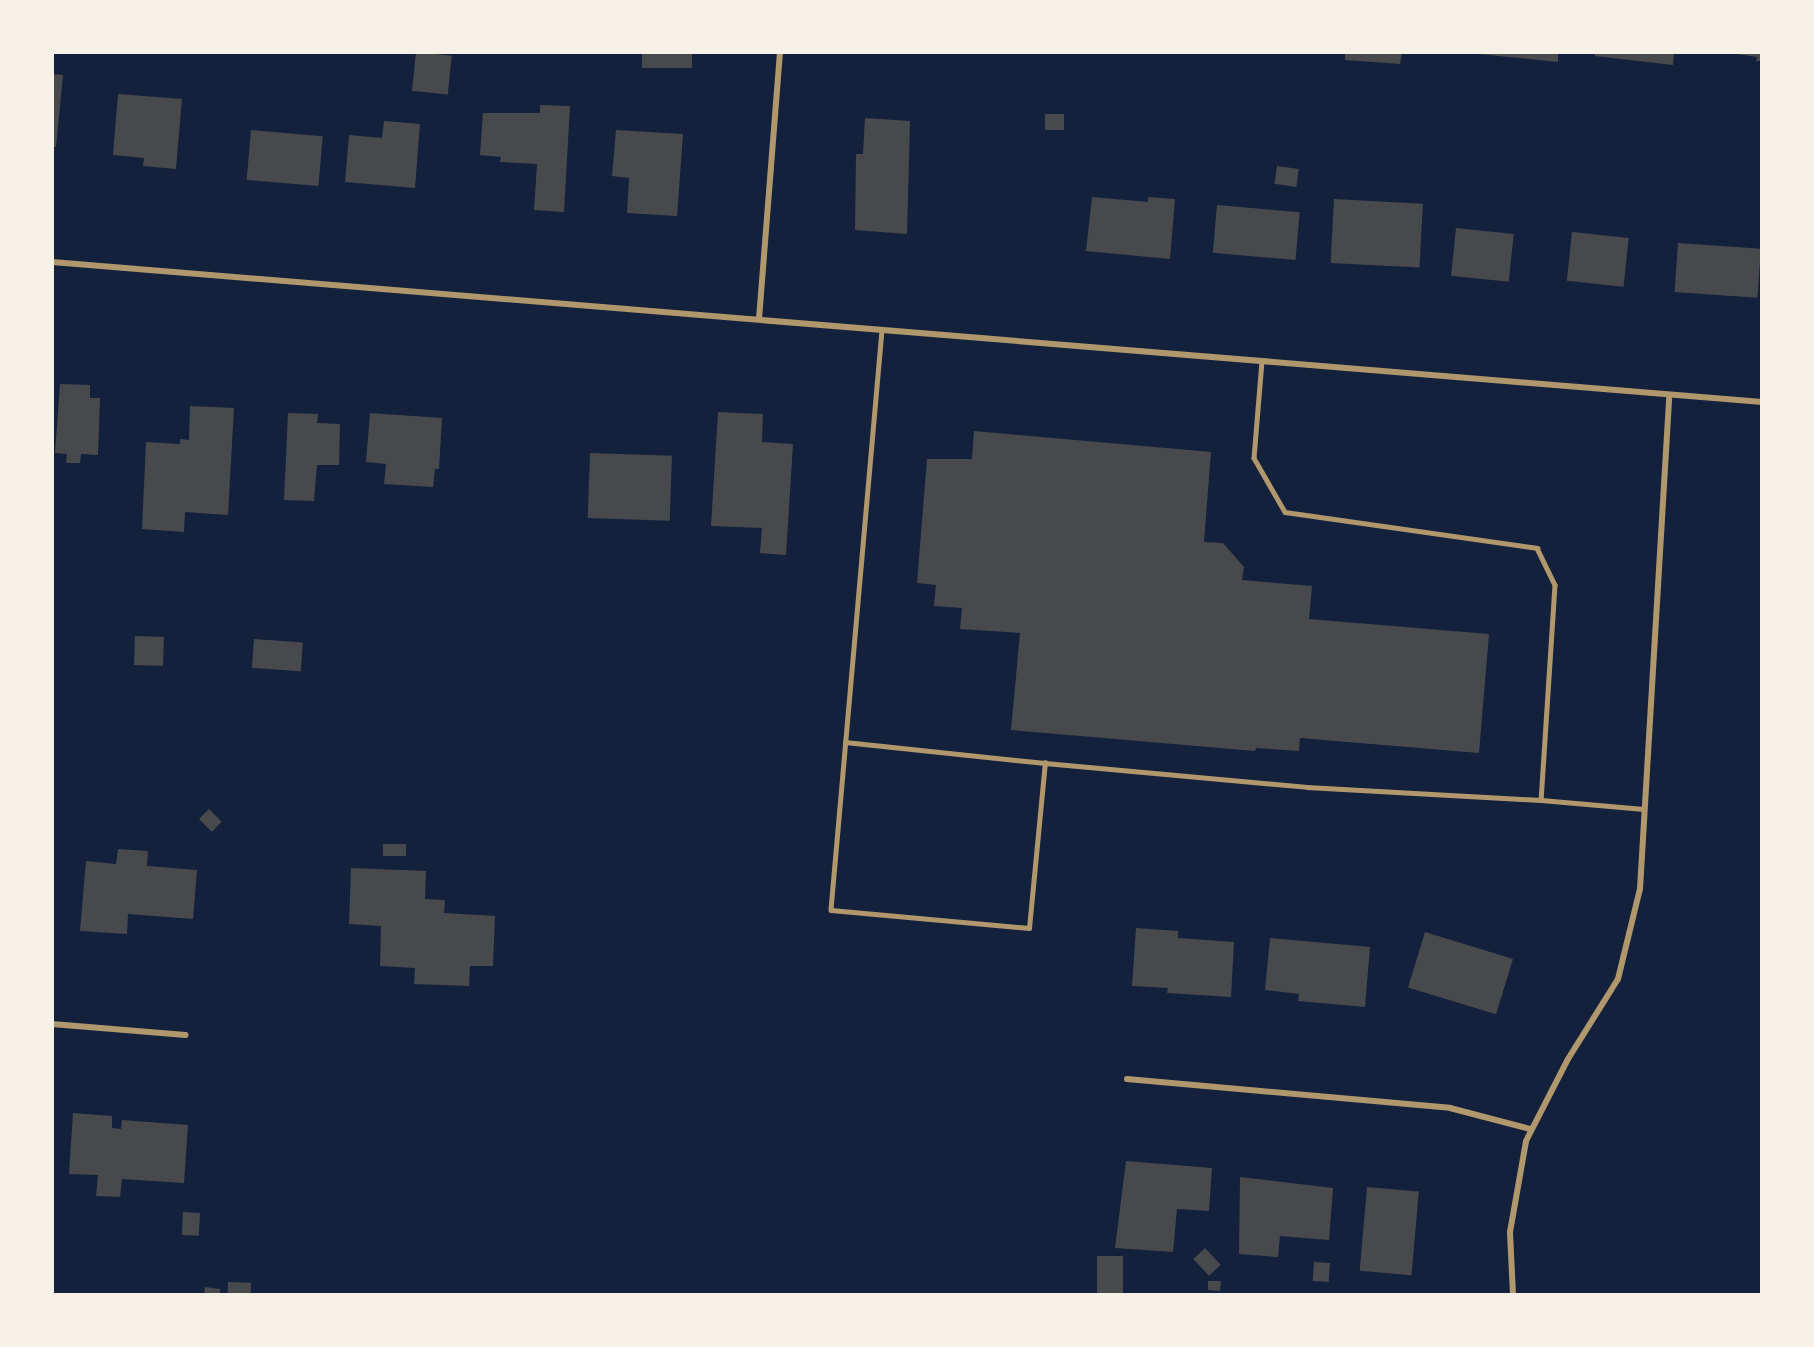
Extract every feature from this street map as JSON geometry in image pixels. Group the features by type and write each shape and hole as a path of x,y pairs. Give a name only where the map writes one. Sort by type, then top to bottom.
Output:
{"street":[{"path":"759,319 780,52"},
{"path":"52,262 1761,402"},
{"path":"1513,1294 1510,1233 1530,1129 1618,979 1640,889 1669,395"},
{"path":"52,1024 186,1035"},
{"path":"1127,1079 1450,1108 1530,1129"}],"lane":[{"path":"882,330 831,910 1029,928 1045,763"},
{"path":"1262,361 1254,458 1285,512 1537,548 1554,585 1541,800"},
{"path":"845,742 1307,787 1541,800 1644,809"}],"building":[{"path":"416,52 452,56 448,95 412,91"},
{"path":"642,52 692,52 692,68 642,68"},
{"path":"1345,52 1402,52 1400,64 1345,60"},
{"path":"1460,52 1558,52 1558,62"},
{"path":"1595,52 1674,52 1673,65 1595,56"},
{"path":"1725,52 1762,52 1762,61 1756,61 1757,57"},
{"path":"52,74 63,75 56,147 52,147"},
{"path":"118,94 182,99 176,169 143,166 144,158 113,155"},
{"path":"540,105 570,106 564,212 534,210 537,164 500,162 501,157 480,155 483,113 540,113"},
{"path":"1045,114 1064,114 1064,130 1045,130"},
{"path":"865,118 910,121 907,234 855,230 856,154 863,154"},
{"path":"384,121 420,124 415,188 345,182 349,135 382,138"},
{"path":"251,130 323,136 318,186 247,180"},
{"path":"616,130 683,134 677,216 627,213 629,178 612,176"},
{"path":"1277,166 1299,169 1296,187 1274,184"},
{"path":"1092,197 1148,202 1148,197 1175,199 1170,259 1086,251"},
{"path":"1334,199 1423,204 1420,268 1331,263"},
{"path":"1217,205 1300,212 1296,260 1213,253"},
{"path":"1456,228 1514,234 1509,282 1451,276"},
{"path":"1572,232 1629,238 1624,287 1567,281"},
{"path":"1678,243 1761,249 1757,298 1675,292"},
{"path":"60,384 90,385 90,398 100,398 98,455 81,454 80,463 66,463 67,454 55,453"},
{"path":"190,406 234,408 228,515 185,512 184,532 142,529 146,442 180,444 180,439 189,440"},
{"path":"718,412 763,414 762,442 793,444 786,555 760,553 762,528 711,526"},
{"path":"288,413 318,414 317,423 340,424 339,465 317,465 314,501 284,500"},
{"path":"370,413 442,418 439,469 435,469 433,487 384,484 386,464 366,462"},
{"path":"974,431 1211,452 1204,542 1223,543 1244,567 1242,580 1312,586 1309,619 1489,634 1479,753 1300,738 1299,751 1256,748 1255,751 1011,730 1020,633 960,629 962,608 934,606 936,585 917,583 927,459 972,459"},
{"path":"590,453 672,456 670,521 588,518"},
{"path":"135,636 164,637 163,666 134,665"},
{"path":"254,639 303,642 301,671 252,668"},
{"path":"209,809 222,822 212,832 199,819"},
{"path":"383,844 406,844 406,856 383,856"},
{"path":"118,849 148,851 147,866 197,870 193,919 128,914 127,934 80,931 86,861 116,864"},
{"path":"351,868 426,871 425,899 445,900 444,913 495,916 493,966 470,966 469,986 414,984 415,968 380,966 381,926 349,924"},
{"path":"1136,928 1178,931 1178,938 1234,942 1231,997 1167,993 1168,988 1132,986"},
{"path":"1425,932 1513,959 1496,1014 1408,987"},
{"path":"1270,938 1370,947 1365,1007 1298,1001 1299,994 1265,990"},
{"path":"73,1113 112,1116 112,1128 121,1129 122,1120 188,1125 184,1183 122,1179 120,1197 96,1196 98,1175 69,1174"},
{"path":"1126,1161 1212,1168 1209,1211 1177,1209 1173,1252 1115,1248"},
{"path":"1240,1177 1333,1188 1329,1240 1280,1236 1278,1257 1239,1254"},
{"path":"1367,1187 1419,1192 1411,1275 1360,1271"},
{"path":"183,1212 200,1213 199,1236 182,1235"},
{"path":"1205,1248 1221,1265 1209,1276 1193,1259"},
{"path":"1097,1256 1123,1256 1123,1294 1097,1294"},
{"path":"1314,1262 1330,1263 1329,1282 1313,1281"},
{"path":"1208,1281 1221,1281 1220,1291 1208,1290"},
{"path":"228,1282 251,1283 251,1294 228,1294"},
{"path":"205,1287 220,1289 220,1294 204,1294"}]}
